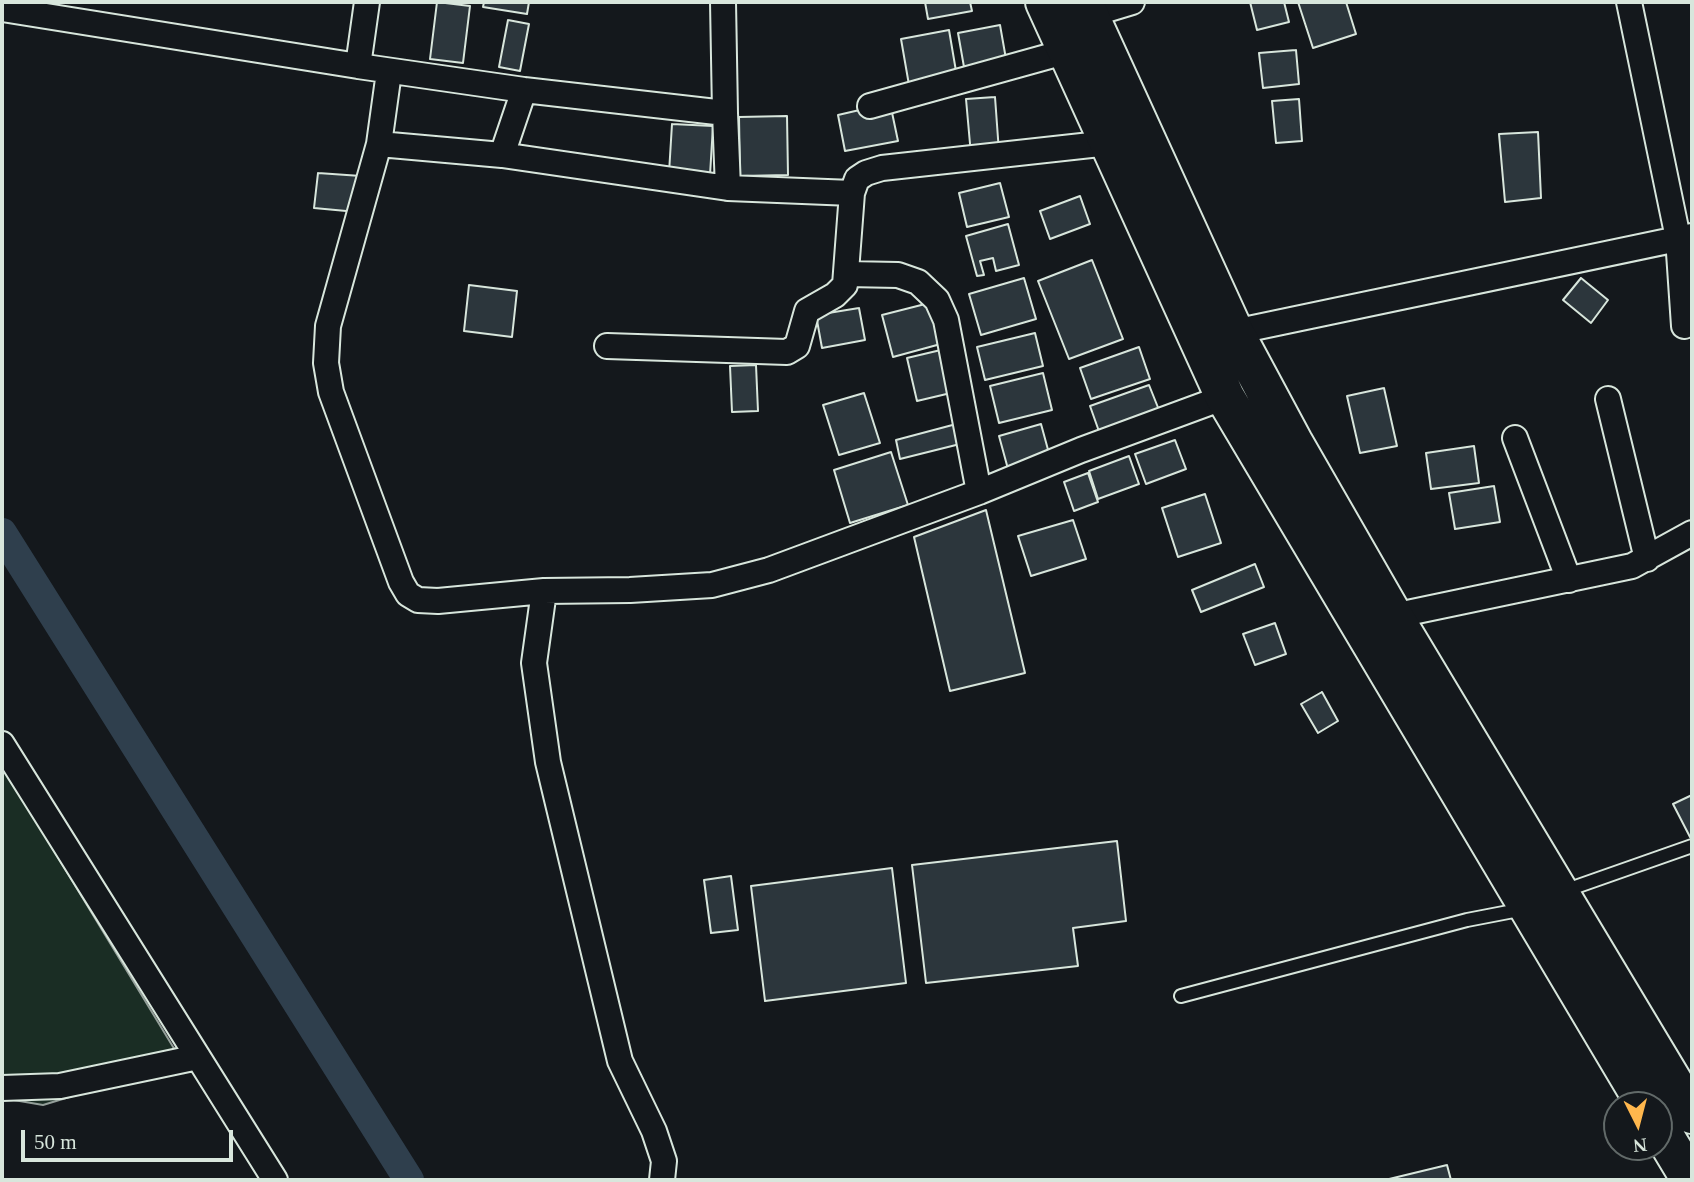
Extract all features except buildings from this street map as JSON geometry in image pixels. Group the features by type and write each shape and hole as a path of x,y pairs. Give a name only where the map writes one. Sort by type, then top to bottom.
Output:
{"highway":[{"path":"1045,2 1225,397 1544,900 1692,1114"},
{"path":"1086,8 1234,332 1293,442 1393,616 1544,900 1639,1091"},
{"path":"1673,1150 1691,1180"}],"street":[{"path":"358,66 367,2"},
{"path":"723,2 728,188"},
{"path":"1086,8 1132,2"},
{"path":"1629,2 1685,237 1684,326"},
{"path":"2,9 389,72 726,113"},
{"path":"870,106 1068,51"},
{"path":"389,72 379,144 328,326 326,363 331,392 401,582 408,594 418,600 438,601 544,591 712,585 769,570 1225,397"},
{"path":"502,155 524,90"},
{"path":"607,346 787,352 797,346 807,311 841,290 847,274 852,192 857,179 866,173 883,168 1109,143"},
{"path":"379,144 502,155 728,188 852,192"},
{"path":"1234,332 1685,237"},
{"path":"847,274 898,275 918,282 937,300 946,320 979,492"},
{"path":"1608,399 1647,559"},
{"path":"1516,438 1569,580"},
{"path":"1393,616 1632,566 1692,533"},
{"path":"544,591 534,663 548,762 620,1061 654,1131 664,1161 663,1180"},
{"path":"2,744 275,1180"},
{"path":"2,1088 60,1087 198,1057"}],"lane":[{"path":"1181,996 1544,900 1692,846"}],"green space":[{"path":"2,765 178,1055 145,1074 43,1105 2,1098"}],"waterway":[{"path":"2,533 409,1180"}]}
